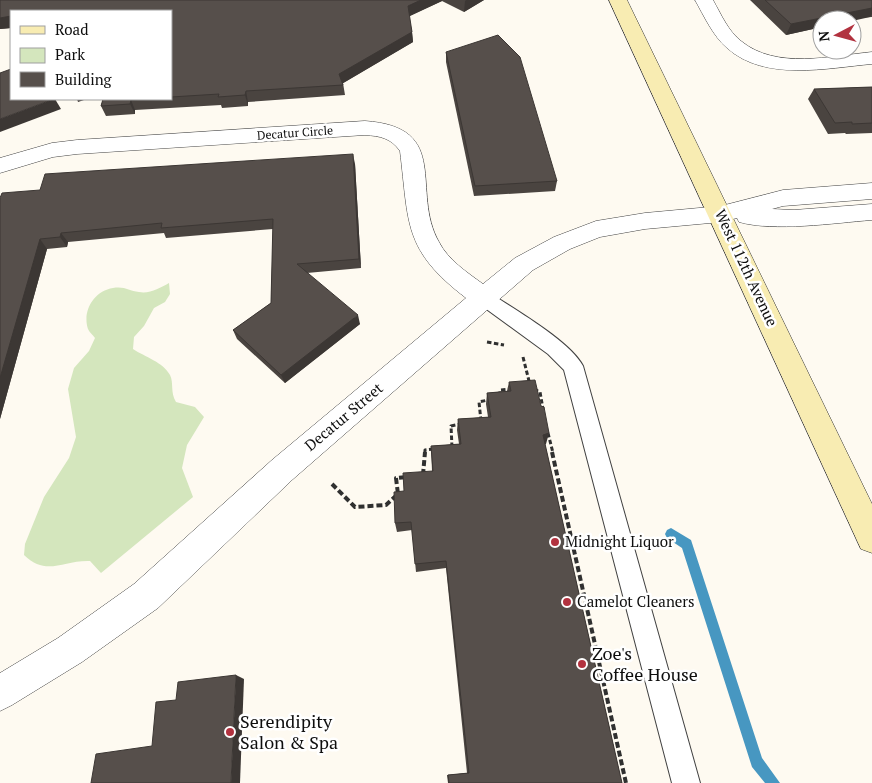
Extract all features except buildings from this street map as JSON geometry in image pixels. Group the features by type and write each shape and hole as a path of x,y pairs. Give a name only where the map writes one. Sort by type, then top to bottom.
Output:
{"main road":[{"name":"West 112th Avenue","path":"618,0 721,214 872,538"}],"street":[{"path":"704,0 724,34 733,44 755,57 775,63 791,64 872,58"},
{"name":"Decatur Circle","path":"0,166 52,150 77,147 365,128 390,130 406,141 411,151 423,231 430,248 462,282 484,298"},
{"path":"721,214 783,198 872,191"},
{"path":"721,214 794,218 872,212"},
{"name":"Decatur Street","path":"0,693 70,650 146,596 282,470 524,264 562,243 596,229 645,221 721,214"}],"lane":[{"path":"484,298 555,348 573,366 686,783"}],"path":[{"path":"528,372 530,388"},
{"path":"523,388 530,388 540,392 544,412"},
{"path":"474,422 481,421 479,402 501,399 500,390 515,389"},
{"path":"332,484 355,507 386,505 398,494 396,478 424,475 425,450 453,446 451,426 466,424"},
{"path":"548,431 626,783"}],"green space":[{"path":"169,283 170,294 165,302 154,308 144,326 134,337 133,349 167,370 171,378 173,395 176,402 195,407 204,417 187,445 182,468 193,497 101,573 90,561 55,566 40,565 32,562 24,555 25,544 44,497 69,458 76,437 68,389 74,368 89,351 95,338 89,330 87,322 88,309 95,298 106,290 121,288 147,292"}],"waterway":[{"path":"671,534 687,544 757,762 773,783"}],"place":[{"name":"Midnight Liquor","path":"555,542"},
{"name":"Camelot Cleaners","path":"567,602"},
{"name":"Zoe's Coffee House","path":"582,664"},
{"name":"Serendipity Salon & Spa","path":"230,732"}]}
